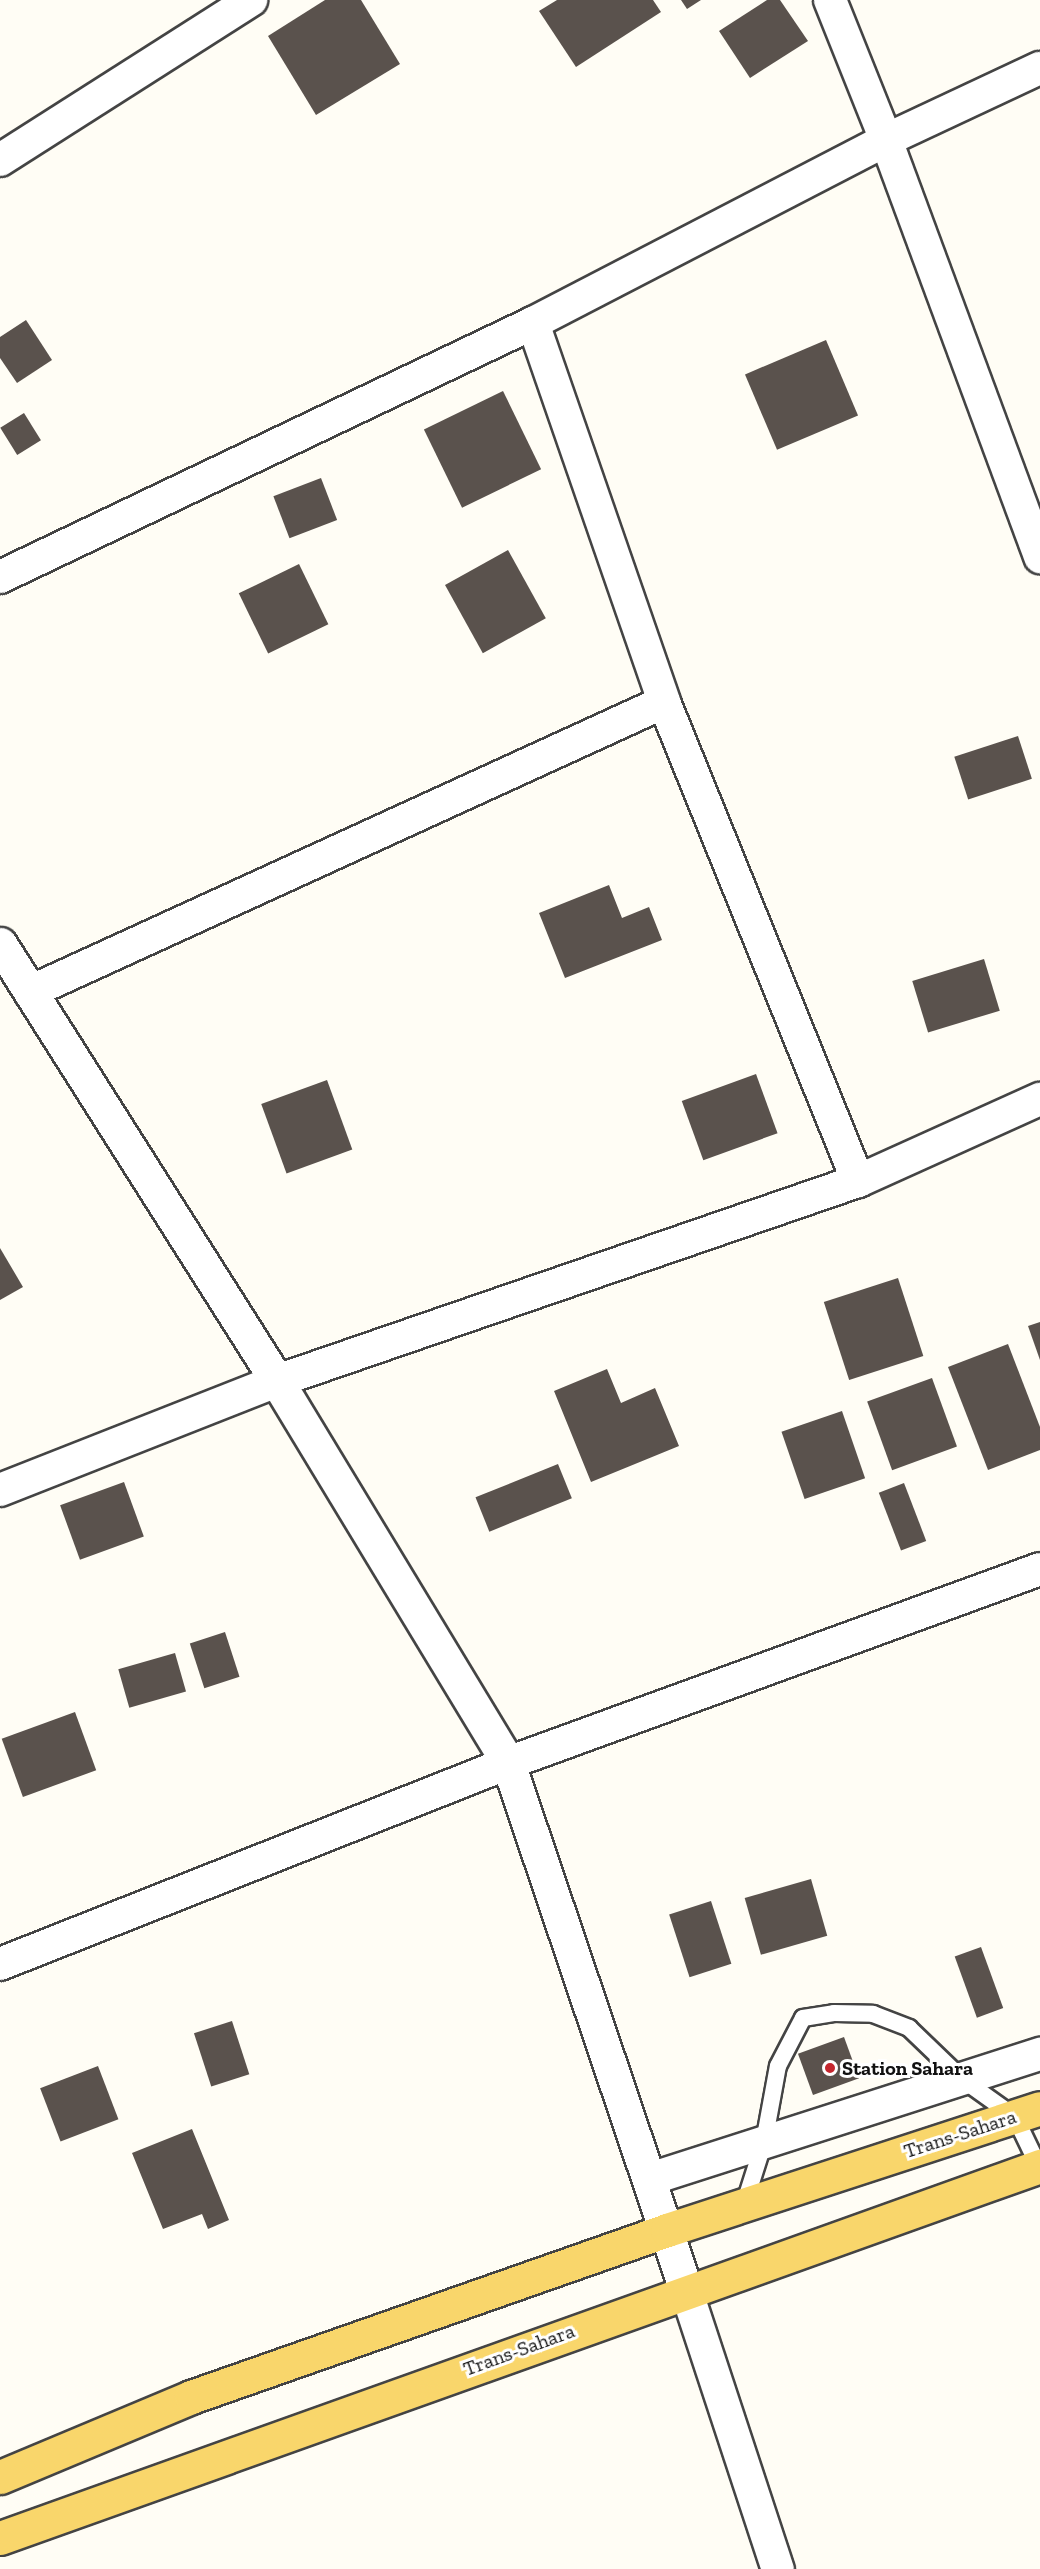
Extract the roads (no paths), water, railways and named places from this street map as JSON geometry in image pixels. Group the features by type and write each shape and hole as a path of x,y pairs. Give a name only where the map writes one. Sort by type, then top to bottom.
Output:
{"main road":[{"name":"Trans-Sahara","path":"0,2477 191,2397 667,2230 1027,2112"},
{"name":"Trans-Sahara","path":"0,2538 686,2290 1040,2167"}],"street":[{"path":"830,0 886,140 1040,557"},
{"path":"0,160 231,5"},
{"path":"0,577 533,324 886,140 1040,68"},
{"path":"533,324 664,702 858,1181"},
{"path":"30,992 664,702"},
{"path":"0,944 277,1382 508,1763 650,2179 778,2569"},
{"path":"0,1490 277,1382 858,1181 1040,1099"},
{"path":"0,1964 508,1763 1040,1569"},
{"path":"650,2179 1040,2054"}],"lane":[{"path":"744,2205 764,2142 778,2066 803,2018 873,2014 909,2028 962,2079 1027,2112 1040,2167"}],"place":[{"name":"Station Sahara","path":"830,2068"}]}
